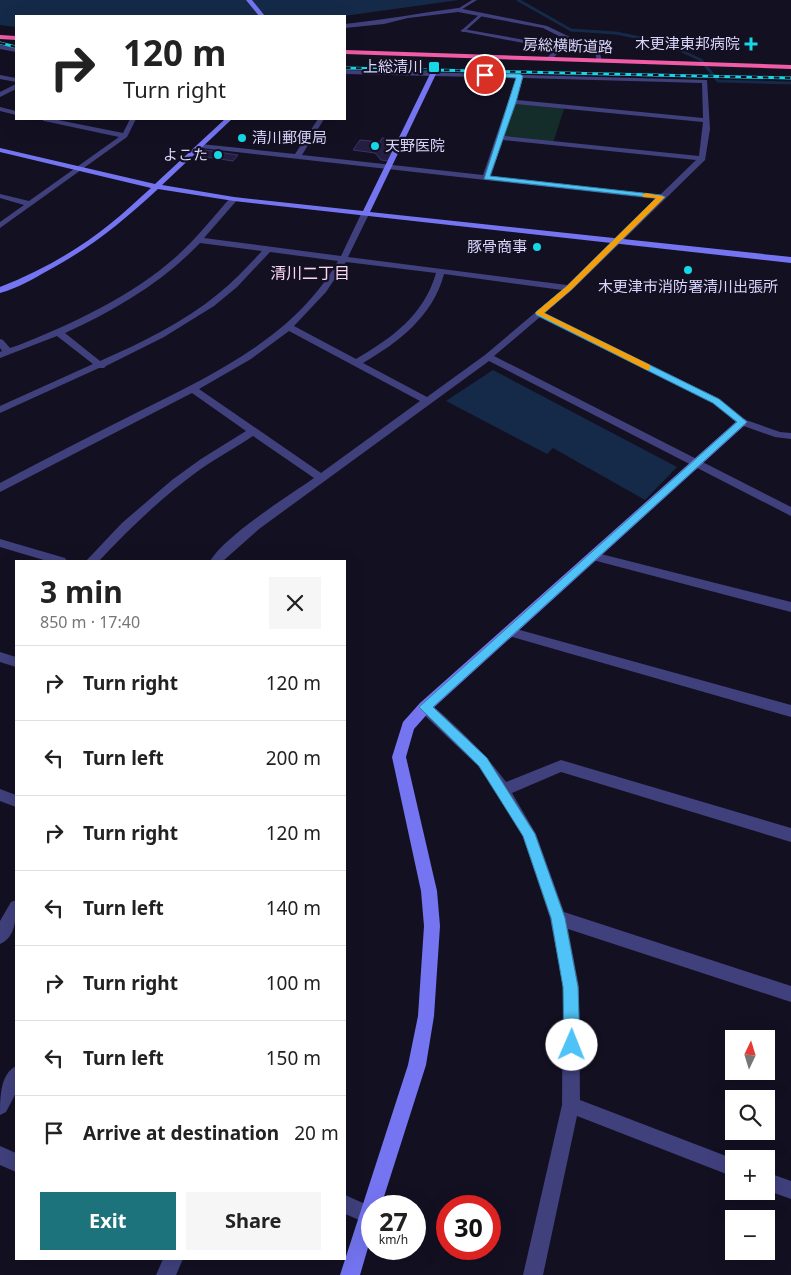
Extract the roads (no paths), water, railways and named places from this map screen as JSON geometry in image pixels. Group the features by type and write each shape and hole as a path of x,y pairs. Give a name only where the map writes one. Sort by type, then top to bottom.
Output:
{"highway":[{"path":"0,37 15,38"},
{"name":"房総横断道路","path":"346,52 791,67"}],"street":[{"path":"249,0 261,15"},
{"path":"346,26 458,10 554,29 568,38 568,40 549,59"},
{"path":"463,32 560,48"},
{"path":"0,48 15,50"},
{"path":"596,49 600,61"},
{"path":"217,560 255,526 488,357 570,288 702,158 706,140 705,81 348,72"},
{"path":"0,488 193,389 237,363 289,327 322,291 344,258 433,74"},
{"path":"486,178 513,102 520,76"},
{"path":"0,77 15,80"},
{"path":"0,95 15,87"},
{"path":"513,102 706,120"},
{"path":"0,110 15,113"},
{"path":"49,120 125,136"},
{"path":"0,226 125,136 133,120"},
{"path":"0,290 23,281 76,252 113,226 228,120"},
{"path":"297,157 320,120"},
{"path":"500,138 702,158"},
{"path":"201,146 661,197"},
{"path":"0,150 157,187 234,200 791,260"},
{"path":"0,196 30,204"},
{"path":"0,342 4,353 58,332 139,288 170,265 198,240 234,200"},
{"path":"198,240 570,288"},
{"path":"0,410 101,366 157,337 212,304 239,282 268,249"},
{"path":"356,363 382,348 404,331 433,298 441,271"},
{"path":"539,313 716,401 742,422 779,435 791,436"},
{"path":"289,327 427,401"},
{"path":"58,332 101,366"},
{"path":"488,357 791,512"},
{"path":"193,389 321,478"},
{"path":"376,1195 417,1065 426,1016 432,926 429,891 399,757 408,726 425,707 742,422"},
{"path":"93,560 123,528 190,471 254,431"},
{"path":"0,544 58,560"},
{"path":"593,556 791,607"},
{"path":"509,632 791,711"},
{"path":"425,707 483,762 502,790 529,834 558,918 571,987 571,1105 533,1275"},
{"path":"502,790 561,766 791,835"},
{"path":"0,795 15,800"},
{"path":"0,936 15,909"},
{"path":"558,918 791,994"},
{"path":"0,1106 15,1077"},
{"path":"571,1105 725,1165"},
{"path":"0,1155 15,1162"},
{"path":"775,1184 791,1190"},
{"path":"346,1204 361,1211"},
{"path":"350,1275 361,1242"},
{"path":"166,1275 173,1260"}],"lane":[{"path":"458,10 476,0"},
{"path":"463,32 481,15"}],"water":[{"path":"0,0 459,0 346,16 15,15 15,27 0,25"},
{"path":"493,370 677,467 645,500 553,448 547,454 446,401"}],"waterway":[{"path":"518,0 571,30 616,33 665,43 701,60 718,81 791,83"}],"railway":[{"path":"0,43 15,47"},
{"path":"346,68 791,78"}],"place":[{"name":"木更津東邦病院","path":"751,44"},
{"name":"上総清川","path":"434,67"},
{"name":"清川郵便局","path":"242,138"},
{"name":"天野医院","path":"375,146"},
{"name":"よこた","path":"218,155"},
{"name":"豚骨商事","path":"537,247"},
{"name":"木更津市消防署清川出張所","path":"688,270"}],"district":[{"name":"清川二丁目","path":"310,273"}]}
